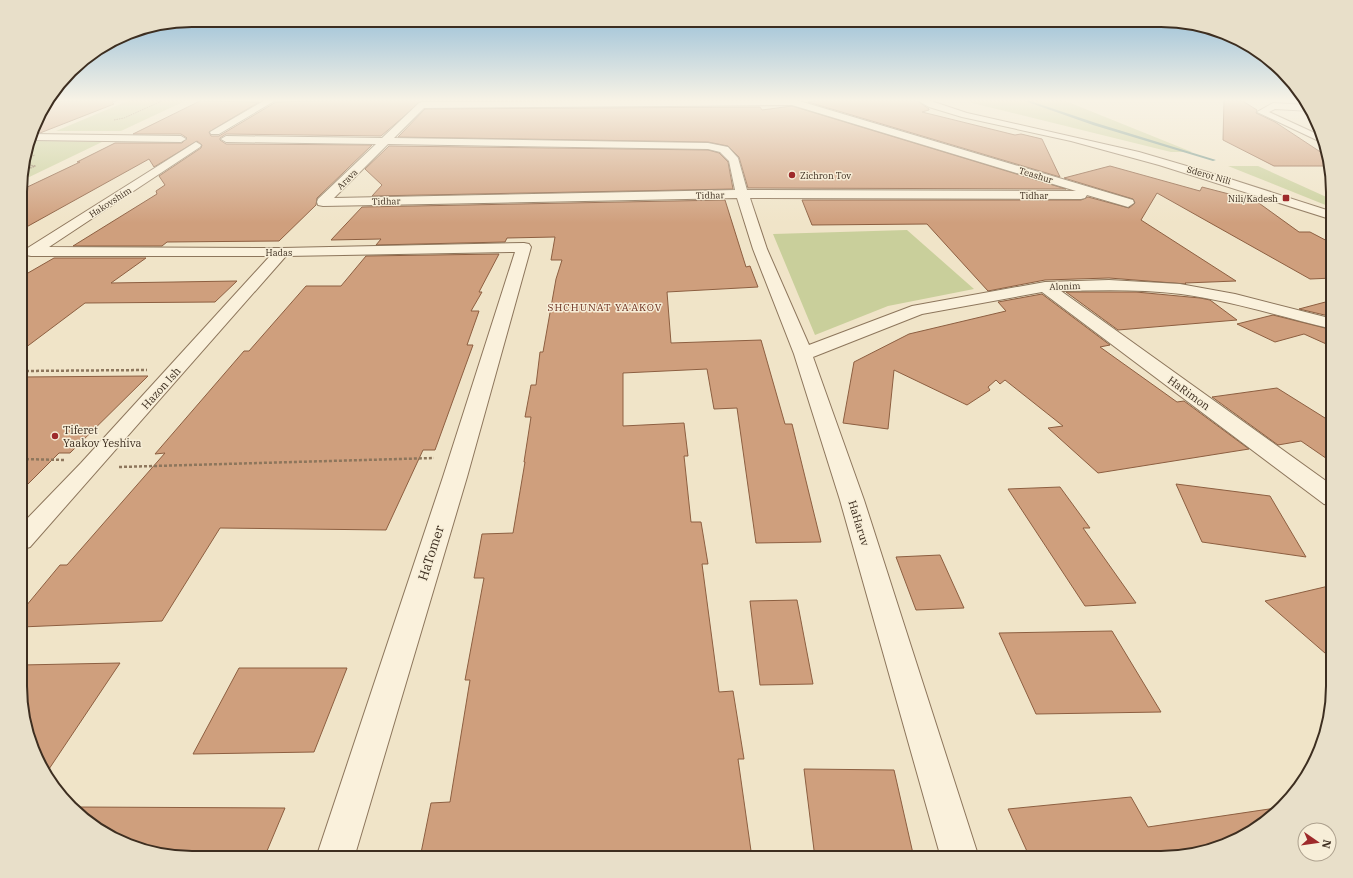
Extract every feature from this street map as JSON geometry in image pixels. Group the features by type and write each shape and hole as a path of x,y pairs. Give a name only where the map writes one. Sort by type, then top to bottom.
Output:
{"street":[{"path":"179,141 183,144 196,141"},
{"name":"Hakovshim","path":"27,254 202,141"},
{"name":"Arava","path":"323,202 384,141"},
{"name":"HaHaruv","path":"437,141 708,146 724,149 734,160 742,194 760,249 803,354 852,500 958,851"},
{"name":"Teashur","path":"924,141 1128,203"},
{"name":"Sderot Nili","path":"1080,141 1239,184 1326,214"},
{"path":"48,226 101,195 150,176"},
{"name":"Tidhar","path":"323,202 742,194 1082,195 1098,193"},
{"name":"Hadas","path":"27,254 282,252 524,247"},
{"name":"HaTomer","path":"337,851 392,672 462,457 524,247"},
{"name":"Hazon Ish","path":"27,535 93,464 282,252"},
{"name":"Alonim","path":"803,354 918,310 1045,287 1109,285 1180,289 1235,299 1326,322"},
{"name":"HaRimon","path":"1045,287 1326,493"}],"path":[{"path":"28,169 35,166 29,165"},
{"path":"27,371 177,370"},
{"path":"27,460 93,464 462,457"}],"green space":[{"path":"35,141 102,142 27,178"},
{"path":"1126,141 1165,141 1192,152 1171,152"},
{"path":"1228,166 1258,166 1326,197 1326,205"},
{"path":"907,230 974,289 888,306 815,335 773,234"}],"building":[{"path":"184,141 221,141 226,144 372,145 317,198 316,205 279,241 167,242 162,246 73,246 157,194 156,191 165,185 159,176 201,148 202,145 197,141 154,167 149,159 27,227 27,187 80,162 77,162 115,143 182,143"},
{"path":"644,141 907,141 1066,189 748,188 739,157 728,146 708,142"},
{"path":"939,141 1043,141 1060,177"},
{"path":"1225,141 1304,141 1321,152 1324,166 1274,166"},
{"path":"389,146 708,150 719,153 728,162 733,189 372,196 382,185 365,169"},
{"path":"1110,166 1200,191 1202,187 1256,201 1299,232 1310,232 1326,240 1326,278 1310,279 1157,193 1141,220 1236,281 1185,283 1186,284 1109,278 1045,280 988,291 927,224 812,225 802,200 1081,200 1088,197 1129,208 1135,203 1133,199 1064,178"},
{"path":"725,200 746,267 750,266 758,287 667,292 671,343 761,340 785,424 792,424 821,542 756,543 737,408 714,409 707,369 623,373 623,426 684,423 688,456 684,456 691,522 701,522 708,564 702,564 719,692 733,691 744,759 738,759 751,851 421,851 431,803 450,802 470,680 465,680 484,578 474,578 482,534 513,533 531,417 525,417 531,385 536,385 540,352 543,352 556,279 562,260 551,260 555,237 507,238 505,242 376,245 381,239 331,240 362,207"},
{"path":"499,254 479,292 482,292 471,311 479,311 467,345 473,345 435,450 423,450 386,530 220,528 162,621 27,627 27,605 60,565 67,565 165,453 155,454 244,351 249,351 306,286 341,286 366,256"},
{"path":"54,258 146,258 111,283 237,281 215,302 85,303 27,346 27,274"},
{"path":"1066,292 1136,292 1200,298 1210,300 1237,320 1118,330"},
{"path":"1042,294 1110,345 1100,347 1177,402 1184,401 1249,449 1098,473 1048,428 1063,426 1005,380 1000,384 996,380 988,387 990,390 967,405 894,370 888,429 843,423 854,362 909,334 1006,311 998,302"},
{"path":"1326,302 1326,315 1299,309"},
{"path":"1273,315 1326,328 1326,344 1304,334 1275,342 1237,324"},
{"path":"148,376 70,453 59,453 27,485 27,377"},
{"path":"1277,388 1326,419 1326,458 1301,441 1278,445 1212,397"},
{"path":"1176,484 1270,496 1306,557 1202,542"},
{"path":"1060,487 1090,528 1083,528 1136,603 1085,606 1008,489"},
{"path":"940,555 964,608 916,610 896,557"},
{"path":"1326,587 1326,654 1265,601"},
{"path":"797,600 813,684 760,685 750,601"},
{"path":"1112,631 1161,712 1036,714 999,633"},
{"path":"120,663 49,769 36,739 30,718 27,697 27,665"},
{"path":"239,668 347,668 314,752 193,754"},
{"path":"804,769 894,770 912,851 814,851"},
{"path":"1131,797 1148,827 1272,809 1262,817 1234,834 1204,845 1172,851 1027,851 1008,809"},
{"path":"80,807 285,808 267,851 181,851 149,845 119,834 91,817"}],"waterway":[{"path":"1151,141 1214,160"}],"place":[{"name":"Zichron Tov","path":"792,175"},
{"name":"Nili/Kadesh","path":"1286,198"},
{"name":"Tiferet Yaakov Yeshiva","path":"55,436"}],"district":[{"name":"SHCHUNAT YA'AKOV","path":"605,307"}]}
